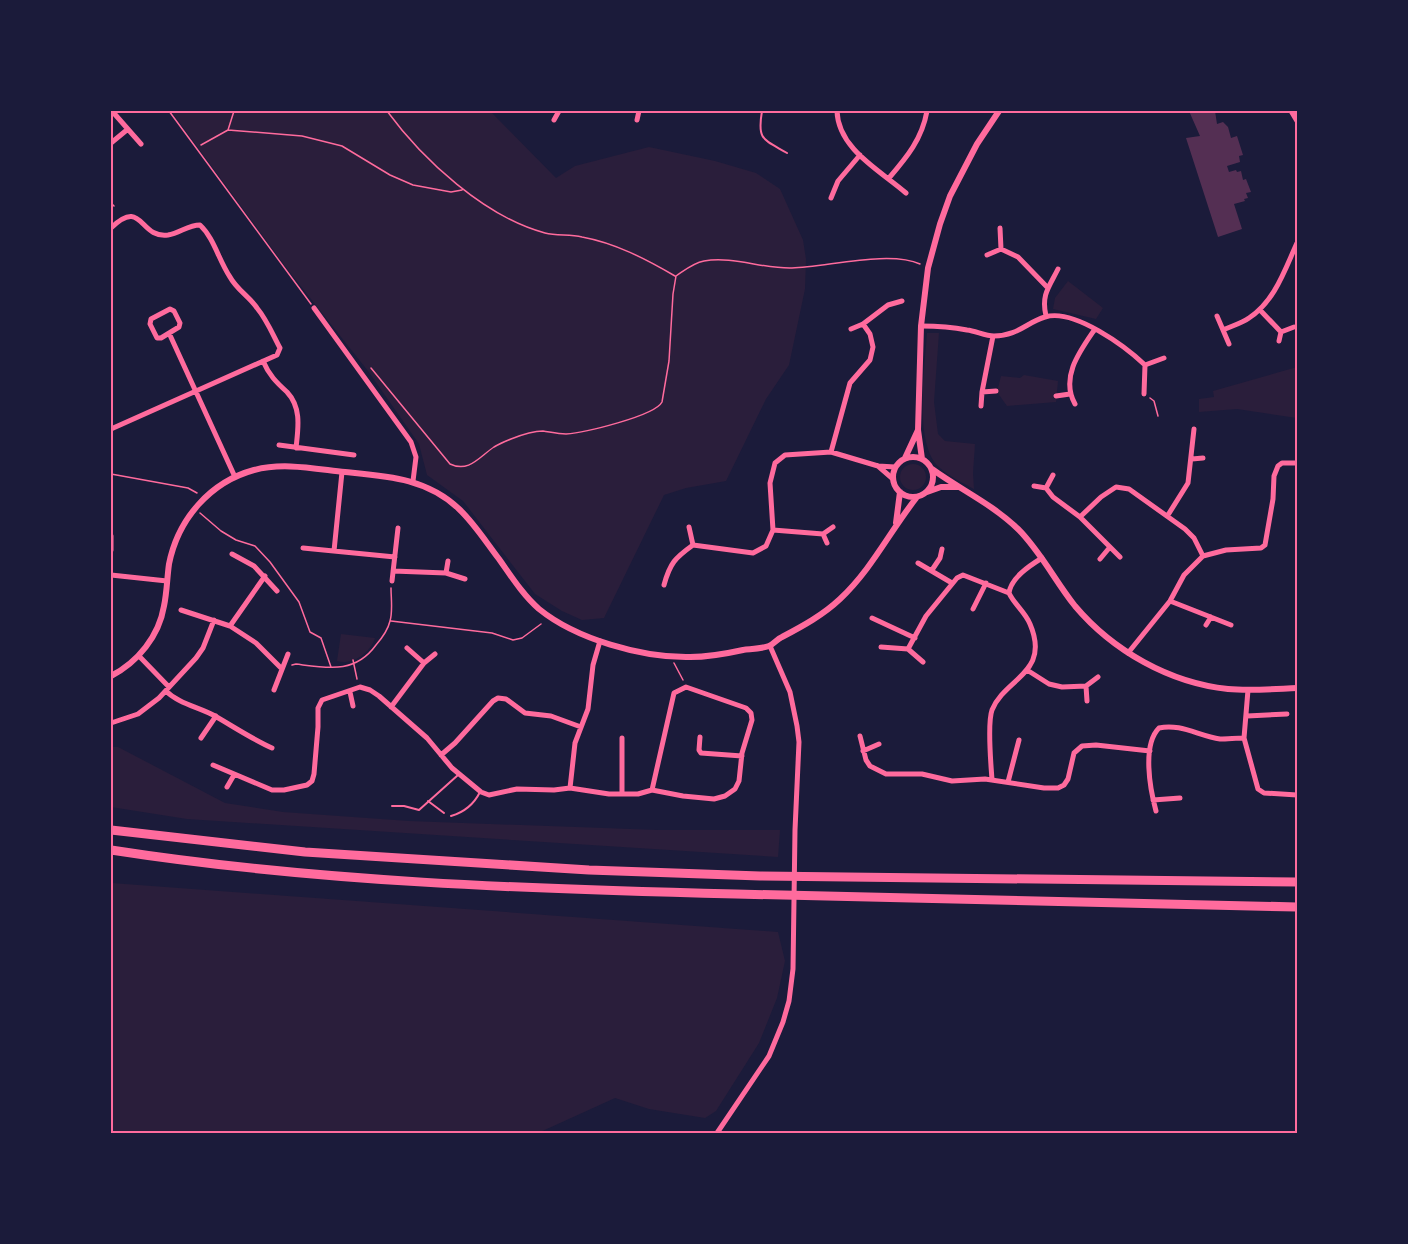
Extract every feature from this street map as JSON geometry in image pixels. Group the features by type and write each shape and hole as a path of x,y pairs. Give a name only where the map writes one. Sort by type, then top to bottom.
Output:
{"highway":[{"path":"111,830 305,852 589,870 760,876 1297,882"},
{"path":"111,850 161,858 365,878 581,891 1297,907"}],"street":[{"path":"554,120 558,111"},
{"path":"637,111 638,120"},
{"path":"837,111 837,119 843,134 860,155 906,193"},
{"path":"889,178 916,144 925,124 927,111"},
{"path":"999,111 971,155 947,204 928,268 921,326 918,430 922,459 932,470 1001,513 1027,538 1080,612 1106,637 1128,653 1160,670 1196,683 1248,690 1297,688"},
{"path":"1291,111 1297,121"},
{"path":"113,112 141,144"},
{"path":"111,143 128,129"},
{"path":"831,198 838,181 860,155"},
{"path":"111,228 128,215 135,216 154,233 161,235 169,235 193,225 200,225 207,231 239,291 248,297 258,309 280,348 277,355 111,429"},
{"path":"1000,228 1000,249"},
{"path":"1223,330 1248,319 1260,310 1279,282 1297,243"},
{"path":"987,255 1000,249 1010,252 1026,263 1047,287"},
{"path":"1046,316 1044,307 1047,287 1058,269"},
{"path":"850,328 863,324 888,305 902,302"},
{"path":"314,308 411,442 416,457 413,481"},
{"path":"170,309 174,311 180,323 179,327 170,333 157,338 150,324 151,319 170,309"},
{"path":"1260,310 1281,332"},
{"path":"921,326 954,328 993,336 1019,331 1046,316 1071,319 1109,336 1145,365"},
{"path":"1217,316 1229,344"},
{"path":"831,452 850,383 870,360 873,347 870,334 863,324"},
{"path":"1281,332 1294,327"},
{"path":"1075,404 1070,394 1070,378 1074,362 1095,329"},
{"path":"1279,341 1281,332"},
{"path":"170,333 235,477"},
{"path":"981,406 993,336"},
{"path":"1145,365 1164,358"},
{"path":"263,361 269,374 288,393 297,410 299,419 296,448"},
{"path":"1144,394 1145,365"},
{"path":"982,392 996,391"},
{"path":"1056,396 1070,394"},
{"path":"1168,516 1188,483 1194,429"},
{"path":"892,479 895,467 905,458 918,430"},
{"path":"279,446 354,455"},
{"path":"664,585 670,566 677,556 693,545 753,553 766,546 773,530 770,483 775,463 785,455 831,452 878,466 895,467"},
{"path":"905,458 922,459"},
{"path":"1192,459 1203,458"},
{"path":"1128,653 1170,601 1184,575 1203,556 1226,550 1262,548 1265,545 1274,499 1276,470 1282,463 1297,463"},
{"path":"878,466 892,479 900,492 910,497 917,497"},
{"path":"111,676 139,656 159,625 165,606 169,566 175,540 190,515 205,497 235,477 254,470 272,467 342,472 413,481 437,492 458,507 522,591 559,623 600,641 639,651 674,656 714,655 770,646 819,616 839,600 873,562 896,523 917,497 941,487 957,487"},
{"path":"927,492 932,483 932,470"},
{"path":"334,551 342,472"},
{"path":"1047,489 1053,475"},
{"path":"1034,486 1047,489 1053,497 1080,517 1120,557"},
{"path":"1080,517 1101,497 1116,488 1129,489 1168,516 1194,538 1203,556"},
{"path":"896,523 900,492"},
{"path":"689,527 693,545"},
{"path":"773,530 824,534 833,527"},
{"path":"392,581 399,528"},
{"path":"824,534 826,543"},
{"path":"111,536 111,550"},
{"path":"1100,559 1110,547"},
{"path":"303,549 394,557"},
{"path":"932,570 940,558 942,549"},
{"path":"232,554 254,566 277,591"},
{"path":"1009,593 1018,577 1042,558"},
{"path":"446,573 448,561"},
{"path":"918,563 952,583"},
{"path":"393,571 446,573 465,579"},
{"path":"111,575 167,581"},
{"path":"908,649 926,616 952,583 963,575 1009,593 1024,612 1034,634 1034,654 1028,670 1000,698 992,711 990,722 992,780"},
{"path":"230,626 265,576"},
{"path":"973,609 986,583"},
{"path":"1170,601 1231,626"},
{"path":"181,610 230,626 256,643 282,669"},
{"path":"1206,625 1211,617"},
{"path":"872,618 915,638"},
{"path":"111,723 138,714 150,706 168,688 203,648 214,620"},
{"path":"570,788 574,743 588,709 593,665 600,641"},
{"path":"717,1133 750,1087 776,1040 789,1001 793,969 799,742 787,683 770,646"},
{"path":"881,647 908,649 923,662"},
{"path":"407,648 424,663"},
{"path":"274,690 288,654"},
{"path":"390,707 424,663 435,654"},
{"path":"139,656 175,699 216,716 232,728 272,748"},
{"path":"1028,670 1049,684 1062,687 1086,686 1098,677"},
{"path":"1086,686 1088,701"},
{"path":"213,765 272,790 307,785 312,781 314,774 318,708 322,700 360,687 370,690 427,738 452,768 481,792 489,795 517,789 570,788 622,795 652,790 714,799 725,796 735,789 739,782 742,756 751,726 751,713 746,708 686,687 674,693 652,790"},
{"path":"1248,690 1244,738 1258,789 1264,793 1297,795"},
{"path":"350,692 353,706"},
{"path":"441,755 498,698 506,699 525,714 551,716 581,727"},
{"path":"1247,716 1287,714"},
{"path":"201,738 216,716"},
{"path":"1156,811 1150,788 1150,752 1152,737 1158,728 1167,726 1187,729 1219,739 1244,738"},
{"path":"860,736 863,751 870,766 886,774 898,776 916,774 952,781 992,780 1044,788 1058,788 1064,785 1068,779 1074,753 1082,746 1096,745 1150,752"},
{"path":"700,737 698,748 701,753 742,756"},
{"path":"622,738 622,795"},
{"path":"1008,782 1019,740"},
{"path":"863,751 879,744"},
{"path":"227,787 234,775"},
{"path":"1153,800 1180,798"}],"lane":[{"path":"762,111 759,128 761,134 765,140 787,153"},
{"path":"392,806 419,810 460,773"},
{"path":"451,816 469,807 481,792"},
{"path":"428,801 444,813"}],"path":[{"path":"169,111 314,308"},
{"path":"228,130 234,111"},
{"path":"387,111 431,162 464,190 508,218 544,232 603,242 653,263 676,276"},
{"path":"201,145 228,130 315,138 342,146 390,175 413,185 451,192 464,190"},
{"path":"111,203 114,206"},
{"path":"371,368 445,459 457,467 470,466 495,446 526,434 542,431 566,434 577,432 638,417 659,407 662,402 669,361 676,276 694,265 714,261 791,268 879,259 914,262 921,265"},
{"path":"1144,394 1154,401 1158,416"},
{"path":"111,474 188,488 205,497"},
{"path":"282,669 296,664 331,667 354,665 364,660 383,636 390,621 392,581"},
{"path":"390,621 492,633 513,640 522,638 541,624"},
{"path":"674,656 674,666 686,687"},
{"path":"353,660 357,679"}],"shaded area":[{"path":"171,111 490,111 556,178 575,166 649,147 715,161 756,173 780,189 803,240 806,259 805,289 789,365 766,399 726,481 686,488 664,495 604,618 582,620 562,611 535,594 463,501 427,475 419,444 368,371 288,270"},
{"path":"1068,281 1103,308 1096,319 1053,309 1055,298"},
{"path":"927,333 939,333 934,402 938,434 945,441 975,444 974,489 939,467 931,456 926,441 922,403"},
{"path":"1297,367 1297,418 1237,409 1199,412 1199,399 1214,397 1213,391"},
{"path":"1024,375 1058,381 1056,402 1007,406 997,392 1001,376 1020,378"},
{"path":"913,464 922,468 926,477 922,486 913,490 904,486 900,477 904,468"},
{"path":"341,634 375,638 360,657 343,662 337,661"},
{"path":"111,747 118,747 225,803 283,812 409,821 658,830 780,830 778,857 187,819 111,807"},
{"path":"111,883 778,932 785,961 777,998 759,1043 716,1111 705,1118 649,1109 615,1098 538,1133 111,1133"}],"building":[{"path":"1189,111 1215,111 1217,124 1223,122 1228,127 1231,138 1237,136 1243,155 1239,156 1240,162 1227,166 1229,172 1241,171 1243,180 1246,179 1251,192 1246,193 1248,198 1244,199 1245,201 1234,204 1242,229 1218,237 1186,138 1200,136"}]}
